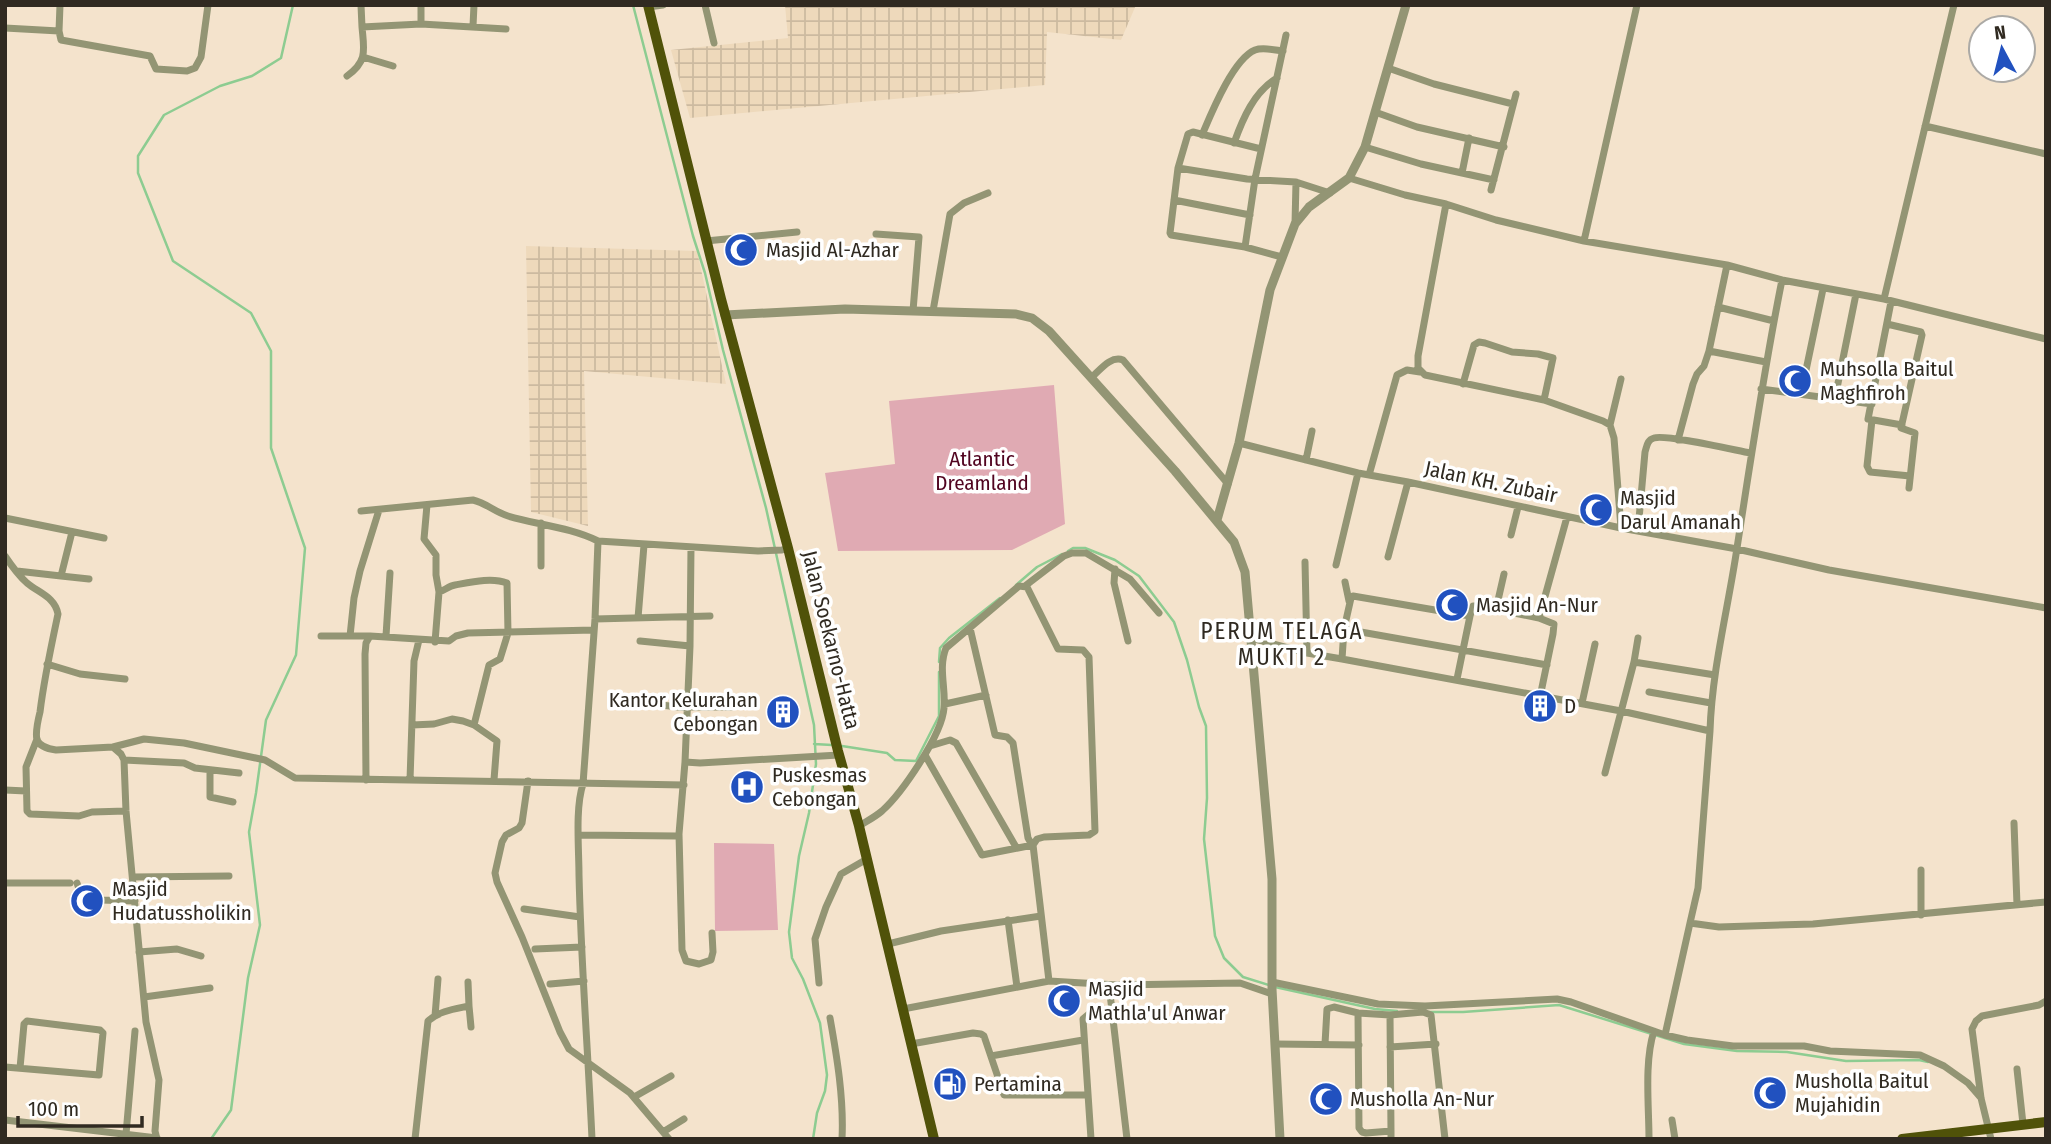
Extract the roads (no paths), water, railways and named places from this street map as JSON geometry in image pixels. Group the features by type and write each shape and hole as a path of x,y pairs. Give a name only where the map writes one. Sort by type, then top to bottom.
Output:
{"main road":[{"name":"Jalan Soekarno-Hatta","path":"648,6 785,549 859,826 934,1139"},
{"path":"1904,1139 2046,1122"}],"street":[{"path":"60,5 61,40 150,56 156,69 187,71 195,68 201,57 208,5"},
{"path":"347,76 356,69 363,57 361,5"},
{"path":"421,5 421,24"},
{"path":"473,26 474,5"},
{"path":"648,6 663,5"},
{"path":"705,5 714,43"},
{"path":"1217,520 1239,443 1265,310 1282,257 1295,224 1309,207 1349,178 1365,147 1406,5"},
{"path":"1584,241 1637,5"},
{"path":"1902,425 1868,419 1887,324 1888,300 1954,5"},
{"path":"362,27 421,24 506,29"},
{"path":"5,28 59,31"},
{"path":"1245,247 1255,179 1286,35"},
{"path":"1202,135 1226,83 1252,51 1283,51"},
{"path":"363,57 393,66"},
{"path":"1388,68 1434,84 1513,104"},
{"path":"1234,143 1252,102 1277,78"},
{"path":"1491,190 1516,94"},
{"path":"1375,112 1418,127 1504,147"},
{"path":"1925,126 2046,154"},
{"path":"1261,149 1193,132 1185,136 1178,168 1171,235 1245,247 1282,257"},
{"path":"1461,173 1469,138"},
{"path":"1365,147 1421,164 1494,180"},
{"path":"1178,168 1296,182 1330,193"},
{"path":"1349,178 1496,220 1584,241 1727,265 1782,280 1970,319 2046,339"},
{"path":"1295,224 1296,182"},
{"path":"933,311 950,214 964,203 988,192"},
{"path":"1174,200 1250,215"},
{"path":"1420,372 1417,365 1418,355 1446,204"},
{"path":"706,241 797,232"},
{"path":"876,234 919,237 913,311"},
{"path":"1678,440 1695,378 1704,366 1709,351 1727,265"},
{"path":"1665,1035 1698,888 1715,675 1737,549 1750,453 1782,280"},
{"path":"1801,394 1823,289"},
{"path":"1835,398 1856,294"},
{"path":"1718,307 1774,321"},
{"path":"725,315 845,309 1024,315 1049,331 1234,542 1243,564 1272,879 1272,988 1280,1139"},
{"path":"1887,324 1921,332 1922,337 1902,425 1902,430 1915,433 1909,488"},
{"path":"1463,384 1474,345 1485,343 1512,352 1553,358 1544,400"},
{"path":"1709,351 1766,362"},
{"path":"1091,378 1111,360 1123,360 1228,484"},
{"path":"1369,475 1397,375 1408,370 1544,400 1610,425"},
{"path":"1621,379 1610,425 1615,452 1621,528"},
{"path":"1761,389 1872,404"},
{"path":"1872,420 1867,466 1869,470 1910,476"},
{"path":"1306,460 1312,431"},
{"path":"1638,530 1647,443 1656,438 1678,440 1750,453"},
{"name":"Jalan KH. Zubair","path":"1239,443 1358,473 1567,517 1737,549 1829,570 2046,608"},
{"path":"1336,565 1358,473"},
{"path":"1388,557 1408,482"},
{"path":"361,510 473,500 485,503 508,516 579,532 598,541 758,551 785,549"},
{"path":"427,505 424,540 436,555 439,592 435,642"},
{"path":"1511,535 1518,506"},
{"path":"350,635 360,571 379,510"},
{"path":"1539,618 1567,517"},
{"path":"5,518 104,538"},
{"path":"541,523 541,566"},
{"path":"61,576 72,533"},
{"path":"592,1139 580,917 579,835 598,541"},
{"path":"638,618 644,545"},
{"path":"691,547 690,646 684,785 679,834 682,950 686,961 699,964 709,962 713,952 712,933"},
{"path":"859,826 890,803 925,755 942,722 945,705 942,662 949,645 1019,586 1025,586 1064,556 1086,553 1130,579 1159,613"},
{"path":"5,556 26,582 51,600 58,609 37,739 26,767 27,811 33,815 79,816 92,812 126,811"},
{"path":"1306,562 1307,653"},
{"path":"1115,569 1114,583 1128,641"},
{"path":"17,571 89,579"},
{"path":"386,636 390,573"},
{"path":"1496,609 1504,575"},
{"path":"439,592 470,582 507,583 508,633 500,659 489,665 474,725"},
{"path":"1345,582 1350,602"},
{"path":"925,755 982,855 1032,845 1042,837 1093,834 1096,828 1089,657 1083,650 1058,649 1030,590 1025,586"},
{"path":"1342,659 1352,597 1469,616"},
{"path":"1457,679 1471,608 1474,606 1496,609 1539,618 1554,625 1540,697"},
{"path":"595,619 710,616"},
{"path":"970,628 995,735 1007,737 1013,743 1028,838 1032,845 1049,981"},
{"path":"1345,629 1547,665"},
{"path":"321,636 386,636 435,642 449,641 468,633 594,630"},
{"path":"366,780 365,654 370,636"},
{"path":"1251,638 1307,653 1621,711 1710,732"},
{"path":"1605,773 1638,638"},
{"path":"410,780 414,661 419,640"},
{"path":"640,641 690,646"},
{"path":"1582,704 1595,643"},
{"path":"1634,662 1715,675"},
{"path":"47,664 80,674 125,679"},
{"path":"1649,692 1712,703"},
{"path":"945,705 986,695"},
{"path":"618,700 687,707 731,707"},
{"path":"412,725 435,724 452,719 474,725 496,741 494,780"},
{"path":"37,739 43,746 56,750 113,747 144,738 184,743 265,760 295,778 684,785"},
{"path":"930,746 950,740 957,743 1016,848"},
{"path":"5,1120 157,1139 155,1130 158,1072 146,1021 126,811 124,760 113,747"},
{"path":"685,762 807,757 839,753"},
{"path":"124,760 184,763 195,768 239,773"},
{"path":"210,770 211,797 233,802"},
{"path":"528,781 522,824 506,835 502,842 495,866 497,882 560,1032 569,1049 634,1097 666,1135 684,1119"},
{"path":"5,790 26,791"},
{"path":"2014,823 2017,905"},
{"path":"579,835 679,834"},
{"path":"819,983 815,939 826,906 841,874 867,859"},
{"path":"1921,870 1921,915"},
{"path":"133,877 229,877"},
{"path":"5,883 74,883 79,890 97,893 100,900 135,901"},
{"path":"1690,923 1719,926 1799,925 2046,902"},
{"path":"524,909 580,917"},
{"path":"888,944 941,932 1041,916"},
{"path":"1008,920 1017,987"},
{"path":"535,949 582,947"},
{"path":"139,952 177,950 201,956"},
{"path":"435,1016 438,979"},
{"path":"550,984 584,981"},
{"path":"904,1009 1049,981 1109,985 1240,983 1378,1009 1390,1015 1429,1013 1433,1020 1445,1139"},
{"path":"468,982 471,1027"},
{"path":"1109,985 1126,1139"},
{"path":"144,997 210,988"},
{"path":"1325,1044 1327,1009 1334,1007 1358,1013 1378,1009 1557,999 1571,1002 1653,1035 1733,1046 1804,1046 1830,1051 1920,1055 1944,1066 1968,1083 1981,1098"},
{"path":"1988,1131 1972,1029 1982,1016 2039,1005 2046,1001"},
{"path":"415,1139 428,1021 448,1010 470,1006"},
{"path":"1091,1139 1083,1019 1085,1016 1112,1010"},
{"path":"1358,1013 1358,1124 1360,1130 1366,1133 1391,1135 1390,1015"},
{"path":"830,1018 838,1072 842,1139"},
{"path":"5,1067 98,1075 103,1035 101,1031 28,1020 24,1024 20,1068"},
{"path":"127,1135 135,1031"},
{"path":"911,1044 977,1032 984,1035 1002,1093 1006,1096 1087,1095"},
{"path":"1650,1139 1649,1062 1653,1035"},
{"path":"991,1056 1083,1040"},
{"path":"1275,1044 1359,1045"},
{"path":"1390,1047 1436,1044"},
{"path":"2017,1069 2023,1124"},
{"path":"634,1097 671,1076"},
{"path":"1672,1120 1675,1139"}],"waterway":[{"path":"211,1139 231,1110 248,978 260,925 249,832 266,720 296,655 305,548 271,448 271,351 251,313 173,261 138,173 138,156 164,115 220,86 252,76 281,58 293,5"},
{"path":"633,5 766,508 814,725 816,764 799,856 789,932 792,958 820,1023 827,1075 813,1139"},
{"path":"1068,551 1085,548 1115,560 1139,576 1174,622 1206,726 1207,798 1204,839 1215,936 1224,958 1243,977 1275,987 1375,1009 1397,1011"},
{"path":"1016,585 1037,567 1062,554"},
{"path":"939,662 940,648 949,638 1000,598"},
{"path":"842,746 887,753 895,760 916,761 939,716 939,672"},
{"path":"814,744 832,745"},
{"path":"1429,1012 1559,1005 1684,1044 1737,1051 1787,1052 1846,1061 1928,1062"}],"place":[{"name":"Masjid Al-Azhar","path":"741,250"},
{"name":"Muhsolla Baitul Maghfiroh","path":"1795,381"},
{"name":"Masjid Darul Amanah","path":"1596,510"},
{"name":"Masjid An-Nur","path":"1452,605"},
{"name":"D","path":"1540,706"},
{"name":"Kantor Kelurahan Cebongan","path":"783,712"},
{"name":"Puskesmas Cebongan","path":"747,787"},
{"name":"Masjid Hudatussholikin","path":"87,901"},
{"name":"Masjid Mathla'ul Anwar","path":"1064,1001"},
{"name":"Pertamina","path":"950,1084"},
{"name":"Musholla Baitul Mujahidin","path":"1770,1093"},
{"name":"Musholla An-Nur","path":"1326,1099"}],"district":[{"name":"PERUM TELAGA MUKTI 2","path":"1282,644"}],"park label":[{"name":"Atlantic Dreamland","path":"982,471"}]}
